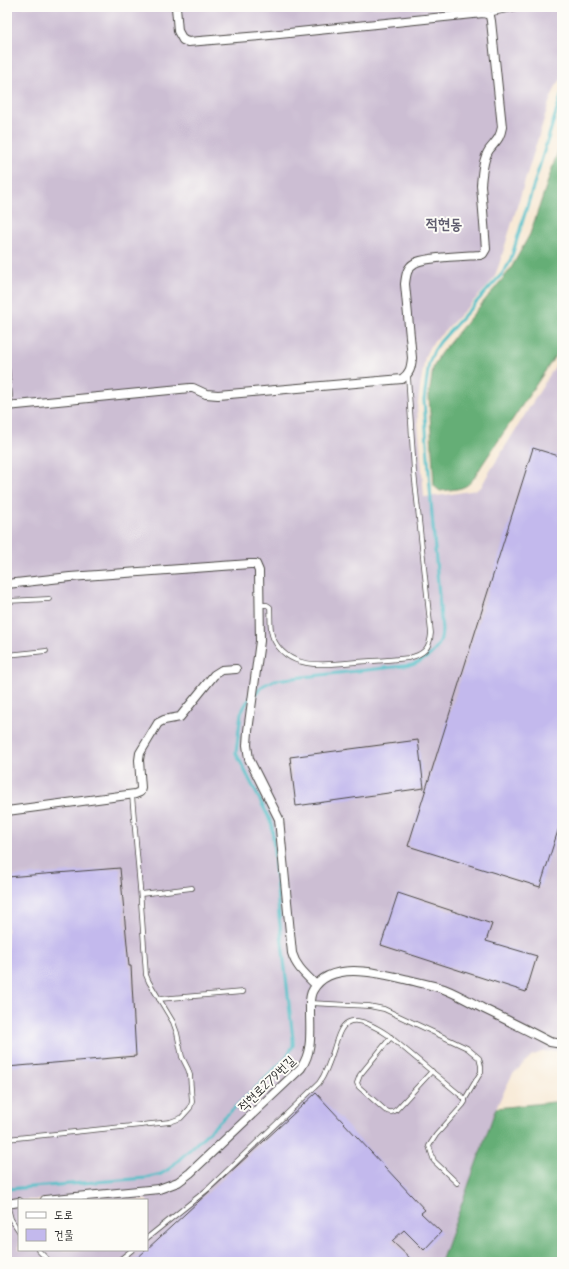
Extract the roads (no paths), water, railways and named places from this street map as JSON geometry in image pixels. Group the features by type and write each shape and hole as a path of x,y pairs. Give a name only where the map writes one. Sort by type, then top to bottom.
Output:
{"street":[{"path":"9,406 190,388 194,388 206,394 218,395 402,379 408,375 411,368 412,358 406,284 407,271 416,262 480,255 483,254 486,249 482,198 482,174 487,154 499,139 502,128 490,16 472,11 260,36 188,42 183,40 178,31 176,7"},
{"path":"7,584 70,577 256,564 259,571 259,655 250,715 247,752 249,759 276,812 281,829 292,953 297,966 316,985 320,980 331,974 363,971 429,985 445,990 550,1042 562,1044"},
{"path":"7,811 140,792 140,753 155,726 164,720 180,717 214,674 222,670 236,669"},
{"name":"적현로279번길","path":"55,1199 159,1189 178,1182 190,1173 301,1068 307,1060 310,1048 310,1003 312,990 316,985"},
{"path":"7,1204 18,1202"}],"lane":[{"path":"487,14 522,7"},
{"path":"7,365 9,406"},
{"path":"260,605 267,605 270,607 271,633 280,648 292,657 311,664 327,665 408,658 424,652 429,646 431,633 414,472 408,375"},
{"path":"7,601 49,599"},
{"path":"7,655 46,651"},
{"path":"7,1139 170,1122 181,1118 187,1112 192,1102 188,1069 182,1057 177,1033 173,1022 146,975 141,894 132,794"},
{"path":"141,894 192,888"},
{"path":"159,999 243,992"},
{"path":"310,1003 369,1006 384,1009 467,1048 479,1058 481,1066 480,1072 465,1099 465,1102 436,1135 429,1146 434,1161 456,1183"},
{"path":"148,1237 208,1189 319,1083 329,1067 342,1027 347,1022 360,1020 378,1028 432,1070 465,1099"},
{"path":"391,1037 360,1075 357,1083 359,1087 385,1110 394,1112 432,1070"},
{"path":"7,1204 11,1219 18,1230"},
{"path":"39,1251 50,1262"},
{"path":"117,1262 131,1251"}],"waterway":[{"path":"255,694 264,685 275,680 412,665 429,656 440,642 442,630 424,400 429,363 440,342 502,274 510,262 562,93"},
{"path":"7,1189 146,1178 161,1174 169,1169 261,1083 285,1059 293,1046 279,916 272,826 236,753 241,713 251,698"}],"district":[{"name":"적현동","path":"444,224"}]}
